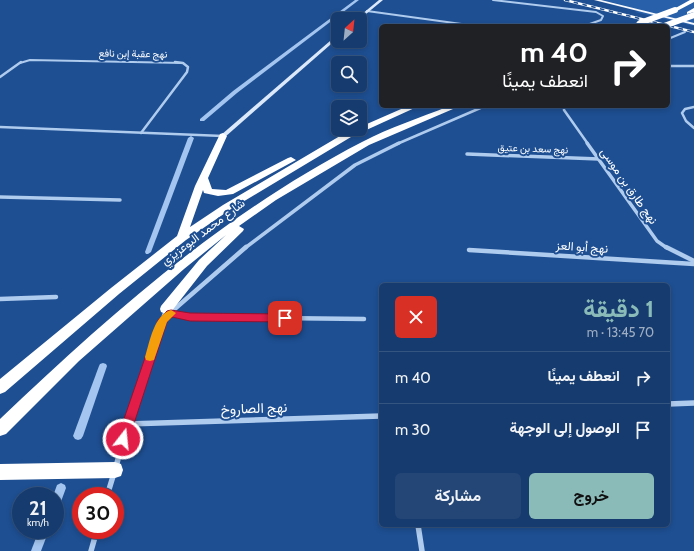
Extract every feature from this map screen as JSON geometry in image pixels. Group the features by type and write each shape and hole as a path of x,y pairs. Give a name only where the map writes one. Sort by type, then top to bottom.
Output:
{"highway":[{"path":"640,22 675,10 694,0"},
{"path":"636,24 667,7"},
{"path":"668,24 692,13"},
{"name":"شارع محمد البوعزيزي","path":"367,128 411,108"},
{"name":"شارع محمد البوعزيزي","path":"0,429 74,357 180,266 223,232 272,198 366,144 451,108"},
{"path":"182,238 190,210 223,136"},
{"path":"203,178 208,191 214,193 229,192 290,160 348,136"},
{"name":"شارع محمد البوعزيزي","path":"0,388 47,347 182,238 227,207 348,136"},
{"path":"166,314 203,262 272,198"},
{"path":"0,472 115,470"}],"main road":[{"path":"596,0 694,24"},
{"path":"614,0 694,19"}],"street":[{"path":"367,11 381,0"},
{"path":"493,0 596,12 603,16 603,18 598,21 590,24"},
{"path":"367,11 460,24"},
{"path":"670,38 685,32"},
{"path":"0,127 223,136 331,42"},
{"name":"نهج عقبة إبن نافع","path":"0,77 23,61 30,60 163,62 183,63 188,66 187,72 140,133"},
{"path":"670,66 694,66"},
{"path":"694,107 685,109 682,113 686,121 694,128"},
{"path":"110,487 127,424 166,314 242,250 354,165 383,150 481,108"},
{"name":"نهج طارق بن موسى","path":"564,108 656,241 674,252 694,261"},
{"name":"نهج سعد بن عتيق","path":"467,154 599,158"},
{"path":"0,197 120,200"},
{"name":"نهج أبو العز","path":"469,250 694,264"},
{"path":"0,299 56,297"},
{"path":"166,314 190,317 364,319"},
{"path":"670,404 694,403"},
{"name":"نهج الصاروخ","path":"127,424 379,416"},
{"path":"418,527 422,551"},
{"path":"91,551 94,539"}],"shaded area":[{"path":"603,0 694,0 694,26 635,12 641,10"}],"waterway":[{"path":"202,120 235,92 357,0"},
{"path":"148,252 191,138"},
{"path":"78,436 103,366"},
{"path":"36,551 41,539"}],"railway":[{"path":"565,0 662,24"},
{"path":"670,26 694,32"}],"slow traffic":[{"path":"150,357 162,320 171,313"}],"route":[{"path":"123,439 162,320 171,313 190,317 285,318"}]}
